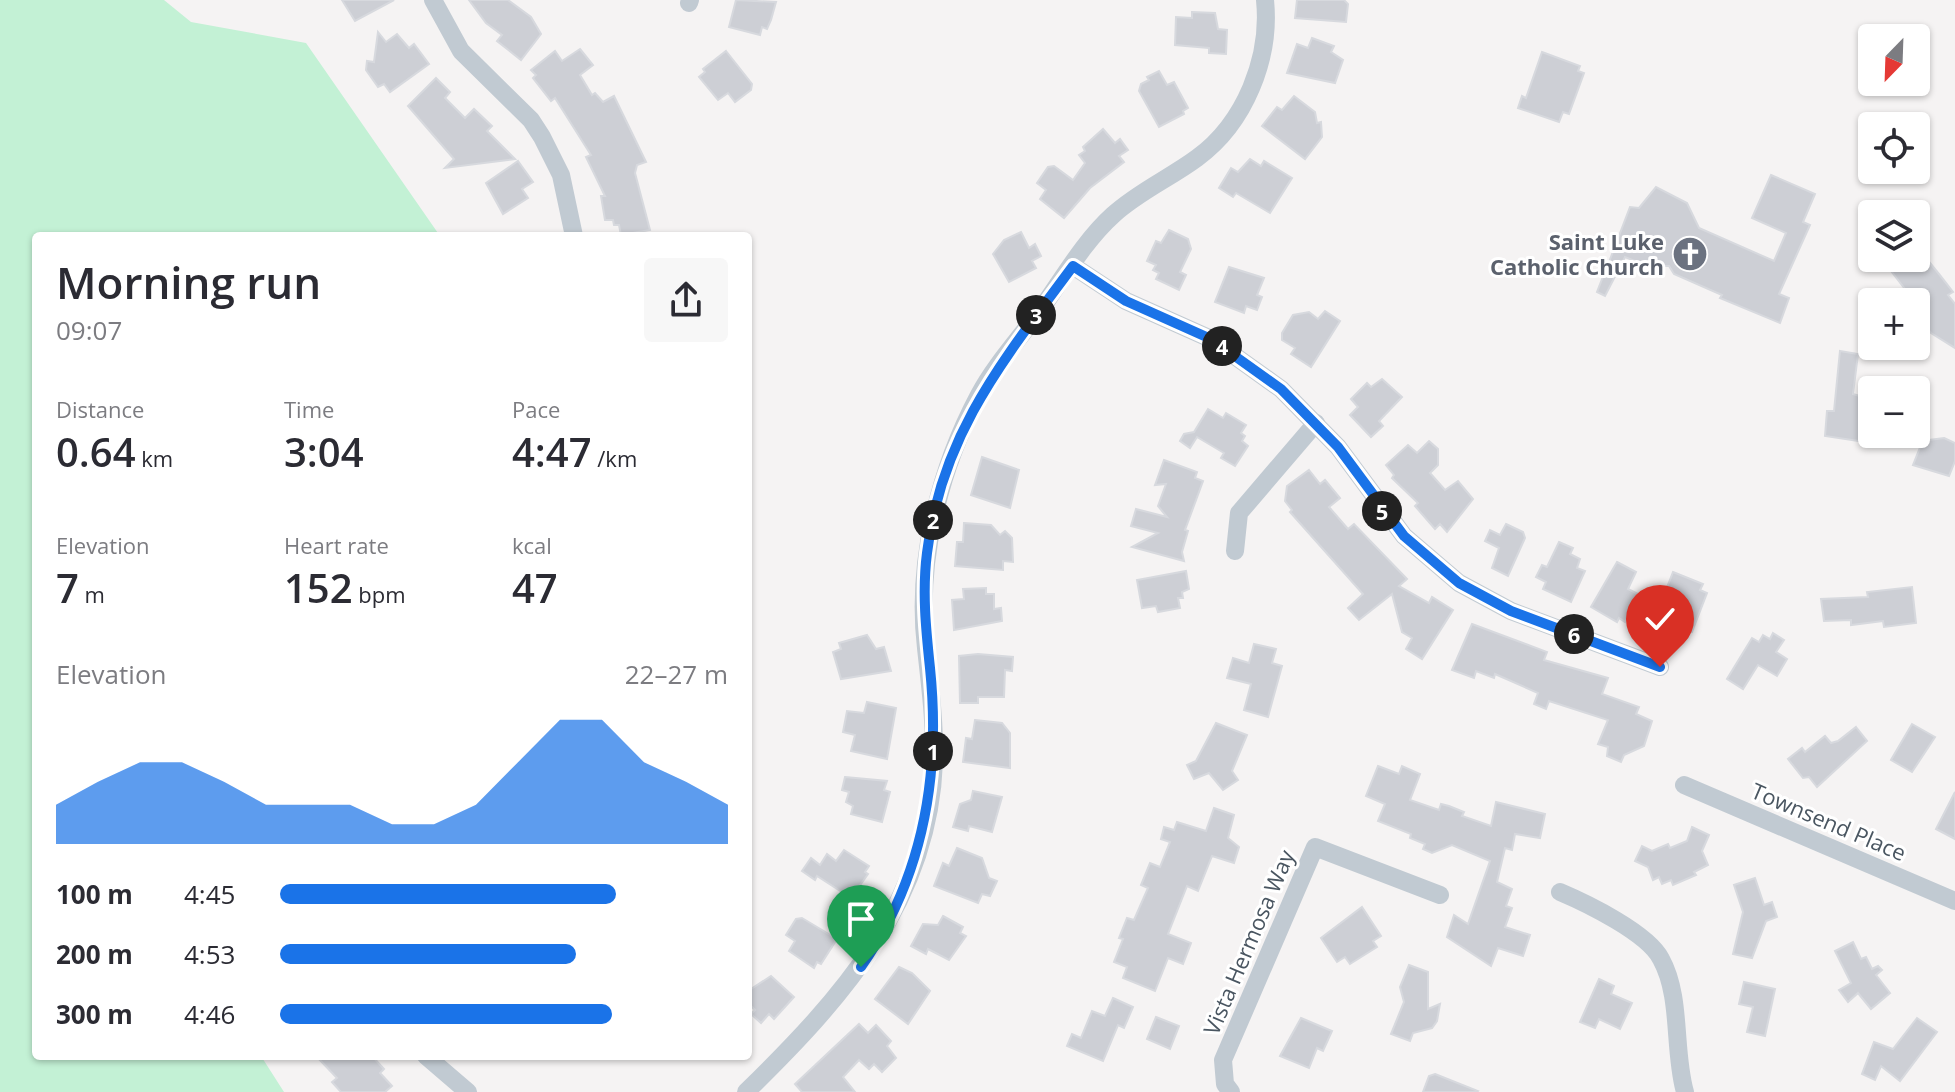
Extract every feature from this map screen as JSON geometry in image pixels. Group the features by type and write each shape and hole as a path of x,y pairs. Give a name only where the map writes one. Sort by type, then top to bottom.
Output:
{"street":[{"path":"433,0 468,60 531,120 542,137 561,175 573,232"},
{"path":"746,1092 851,981 884,929 909,875 926,820 934,762 925,609 927,553 936,508 962,428 982,390 1112,216 1196,159 1231,124 1261,60 1265,0"},
{"path":"1073,266 1126,301 1211,339 1281,389 1316,423 1404,536 1459,583 1511,611 1660,667"},
{"path":"1235,551 1239,513 1316,423"},
{"name":"Townsend Place","path":"1684,785 1955,901"},
{"name":"Vista Hermosa Way","path":"1231,1092 1225,1084 1223,1060 1315,847 1440,895"},
{"path":"1560,892 1604,910 1660,956 1669,978 1685,1092"},
{"path":"431,1060 468,1092"}],"green space":[{"path":"0,0 164,0 191,22 306,43 437,232 32,232 32,1060 264,1060 284,1092 0,1092"}],"building":[{"path":"342,0 394,0 355,21"},
{"path":"469,0 508,0 531,17 541,34 521,60 497,41 502,35 486,23"},
{"path":"736,0 776,2 767,29 762,27 760,35 729,27"},
{"path":"1297,0 1344,0 1348,4 1346,22 1295,18"},
{"path":"1192,12 1215,13 1218,29 1227,30 1226,54 1209,53 1209,48 1175,45 1176,17 1192,18"},
{"path":"378,32 386,42 397,34 409,48 414,44 429,64 390,92 384,84 378,87 366,70 367,61 374,62"},
{"path":"1312,38 1334,46 1331,52 1343,60 1335,83 1287,73 1297,44 1308,48"},
{"path":"580,49 593,65 580,75 592,95 595,93 603,102 614,96 646,162 637,165 635,173 650,230 620,232 619,225 614,225 613,220 605,220 601,196 605,196 586,157 591,155 555,98 551,101 533,78 536,75 531,70 555,51 562,61"},
{"path":"726,51 752,84 751,90 735,102 728,93 718,100 699,77 705,72 703,69"},
{"path":"1542,52 1580,66 1578,71 1584,73 1569,114 1563,112 1559,122 1518,108 1522,96 1526,98"},
{"path":"1159,71 1167,85 1174,82 1188,108 1183,111 1184,114 1159,127 1139,91 1141,84 1149,80 1147,77"},
{"path":"436,78 450,92 445,98 465,118 474,109 492,126 487,131 515,159 445,168 454,159 408,106"},
{"path":"1294,96 1315,112 1317,123 1321,122 1322,137 1305,159 1262,126 1277,107 1282,110"},
{"path":"1103,129 1115,143 1120,139 1128,150 1119,156 1124,162 1090,188 1064,218 1040,199 1046,190 1037,183 1048,167 1054,166 1073,180 1085,163 1079,155 1085,151 1083,147"},
{"path":"1250,159 1261,166 1264,161 1292,178 1270,213 1236,193 1233,197 1219,188 1231,168 1238,172"},
{"path":"518,161 533,182 522,189 528,198 503,214 486,183"},
{"name":"Saint Luke Catholic Church","path":"1771,175 1815,194 1803,222 1810,225 1779,294 1789,298 1780,323 1720,298 1722,295 1674,274 1669,266 1647,266 1625,257 1605,296 1597,292 1604,274 1601,272 1606,260 1609,262 1630,207 1639,208 1656,187 1687,203 1699,228 1774,261 1786,233 1752,218"},
{"path":"1169,230 1188,239 1191,249 1180,272 1186,275 1179,290 1156,279 1159,273 1153,270 1156,265 1147,261 1156,241 1161,243"},
{"path":"1021,232 1029,248 1035,244 1041,256 1032,261 1036,268 1009,282 993,254 1004,240"},
{"path":"1930,263 1953,292 1948,295 1955,304 1955,348 1930,332 1930,288 1904,288 1892,272 1930,272"},
{"path":"1229,267 1264,278 1257,295 1262,297 1257,310 1246,306 1244,313 1215,302"},
{"path":"1325,311 1340,321 1311,367 1291,354 1295,348 1282,340 1282,333 1293,315 1309,312 1318,319"},
{"path":"1840,351 1858,354 1853,394 1858,395 1858,441 1825,436 1827,411 1834,411"},
{"path":"1382,379 1402,397 1379,421 1383,426 1371,437 1350,415 1358,407 1351,399 1367,383 1371,387"},
{"path":"1208,409 1223,418 1226,413 1246,425 1241,433 1245,436 1242,441 1248,446 1235,466 1221,458 1224,453 1197,437 1190,448 1180,441 1184,434 1194,432"},
{"path":"1944,438 1955,443 1955,461 1949,476 1913,465 1920,448 1930,448 1930,440"},
{"path":"1429,441 1438,449 1438,465 1430,473 1445,490 1458,481 1473,499 1447,532 1440,524 1435,529 1415,506 1418,503 1392,478 1394,475 1386,465 1408,445 1417,453"},
{"path":"982,457 1019,470 1010,508 971,495"},
{"path":"1164,460 1197,472 1195,478 1203,481 1185,530 1188,531 1182,552 1184,561 1132,547 1158,533 1131,526 1136,509 1167,517 1158,506 1166,484 1155,485"},
{"path":"1309,470 1320,484 1325,480 1340,498 1329,507 1348,529 1354,524 1407,579 1399,586 1429,603 1432,597 1453,610 1422,659 1406,649 1412,638 1402,632 1392,594 1359,620 1348,608 1363,594 1290,512 1292,510 1285,501 1287,486"},
{"path":"964,523 991,525 1000,535 1005,531 1012,538 1013,562 1003,561 1003,570 955,566 957,542 963,542"},
{"path":"1506,524 1523,532 1525,538 1508,576 1492,568 1499,548 1485,541 1490,530 1500,535"},
{"path":"1559,542 1573,548 1570,554 1580,559 1577,568 1585,571 1571,602 1543,589 1546,582 1536,577 1542,565 1547,567"},
{"path":"1617,562 1636,572 1628,589 1640,595 1625,622 1619,618 1617,622 1591,607"},
{"path":"1186,571 1189,589 1182,592 1183,598 1178,598 1180,608 1158,612 1156,606 1142,608 1137,580"},
{"path":"1673,572 1703,584 1700,590 1707,593 1692,632 1655,618"},
{"path":"1912,587 1916,623 1884,627 1883,621 1851,625 1851,620 1824,621 1821,599 1868,597 1867,592"},
{"path":"986,588 986,594 994,594 994,609 1001,608 1002,621 954,630 952,600 964,599 963,589"},
{"path":"1472,624 1547,652 1544,660 1608,678 1602,694 1639,707 1636,714 1652,721 1644,746 1624,755 1621,762 1607,756 1608,747 1598,744 1608,720 1549,701 1546,709 1534,704 1538,693 1495,674 1494,678 1476,671 1474,678 1452,670"},
{"path":"1773,633 1784,640 1776,652 1787,659 1777,676 1758,665 1743,689 1727,679 1752,638 1759,642 1763,635 1770,639"},
{"path":"867,635 876,649 884,647 891,671 841,679 833,652 841,649 839,643"},
{"path":"1254,644 1276,649 1272,663 1282,666 1268,717 1244,710 1251,684 1227,678 1233,658 1249,663"},
{"path":"959,656 1013,657 1012,671 1005,670 1004,697 978,697 978,703 960,703"},
{"path":"867,702 896,708 887,759 851,751 855,735 843,732 847,711 864,713"},
{"path":"975,720 1002,723 1010,733 1010,768 963,762 966,738 972,739"},
{"path":"1216,723 1247,735 1232,771 1238,780 1223,790 1209,773 1194,779 1187,765 1196,761"},
{"path":"1912,724 1935,737 1912,772 1891,760"},
{"path":"1856,727 1867,741 1817,787 1809,777 1803,778 1788,759 1802,748 1805,752 1825,736 1831,743 1838,741"},
{"path":"1378,766 1399,774 1402,766 1420,774 1410,800 1439,810 1441,804 1449,806 1464,812 1462,816 1491,826 1496,802 1545,814 1540,838 1515,834 1512,850 1505,848 1497,882 1512,889 1506,906 1512,908 1505,927 1530,935 1523,956 1498,948 1491,966 1447,937 1454,915 1468,924 1490,861 1452,845 1432,853 1423,849 1425,844 1410,838 1411,834 1378,821 1385,804 1366,796"},
{"path":"845,777 887,781 884,790 890,792 882,822 851,814 853,806 846,802 849,792 842,790"},
{"path":"973,791 1002,797 992,832 969,826 968,831 953,827 960,804 971,800"},
{"path":"1955,792 1955,839 1936,829"},
{"path":"1214,808 1234,815 1228,838 1239,847 1234,863 1212,856 1198,891 1187,886 1168,934 1191,943 1183,964 1168,958 1155,991 1123,978 1127,967 1114,962 1123,939 1119,938 1127,918 1134,920 1148,888 1141,885 1150,863 1160,867 1170,842 1161,839 1164,827 1174,830 1177,822 1206,831"},
{"path":"1692,827 1709,835 1702,851 1708,865 1694,872 1696,875 1673,885 1671,880 1662,884 1659,877 1653,880 1648,867 1635,861 1642,846 1652,851 1687,841"},
{"path":"957,848 982,858 989,878 997,881 990,896 982,894 978,903 934,886 943,863 949,866"},
{"path":"844,850 869,866 865,872 868,874 851,898 817,876 815,880 802,871 811,858 820,865 827,854 836,861"},
{"path":"1755,878 1764,905 1772,902 1777,917 1766,921 1752,958 1733,954 1743,912 1734,885"},
{"path":"1362,907 1381,936 1373,941 1377,947 1350,964 1345,957 1337,962 1321,938"},
{"path":"943,916 963,927 960,933 966,936 949,960 928,949 926,954 911,946 923,924 938,925"},
{"path":"802,918 837,939 821,964 817,962 814,968 789,951 795,941 786,935 796,919"},
{"path":"1853,942 1861,959 1866,957 1872,969 1878,966 1882,970 1876,975 1890,993 1871,1009 1858,993 1848,1002 1839,990 1851,983 1835,951"},
{"path":"1409,965 1428,972 1428,1009 1440,1004 1437,1021 1432,1028 1413,1033 1410,1041 1391,1034 1404,1002 1400,987"},
{"path":"899,967 912,973 930,991 908,1024 875,999"},
{"path":"771,976 794,997 774,1019 769,1014 761,1023 752,1015 755,1010 752,1007 752,988"},
{"path":"1599,979 1614,986 1611,994 1632,1003 1620,1029 1599,1019 1595,1028 1580,1022"},
{"path":"1744,982 1775,989 1765,1036 1747,1032 1753,1007 1739,1004"},
{"path":"1113,998 1133,1007 1124,1028 1118,1025 1103,1061 1067,1046 1072,1034 1081,1038 1092,1011 1105,1016"},
{"path":"1156,1017 1179,1026 1170,1049 1147,1039"},
{"path":"1301,1018 1332,1031 1323,1051 1317,1048 1309,1068 1280,1056"},
{"path":"1917,1018 1937,1032 1900,1081 1881,1066 1875,1080 1862,1074 1874,1042 1893,1049"},
{"path":"859,1024 868,1033 876,1025 891,1041 887,1046 896,1058 882,1072 874,1064 869,1069 859,1060 843,1077 855,1092 802,1092 795,1084"},
{"path":"320,1060 376,1060 384,1069 380,1073 392,1086 385,1092 341,1092 332,1082 337,1078"},
{"path":"1435,1074 1478,1091 1423,1092 1429,1076"}],"place":[{"name":"Saint Luke Catholic Church","path":"1690,254"}],"route":[{"path":"861,967 884,929 909,875 926,820 931,791 934,762 925,609 927,553 936,508 962,428 982,390 1073,266 1126,301 1211,339 1281,389 1338,447 1404,536 1459,583 1511,611 1660,667"}]}
